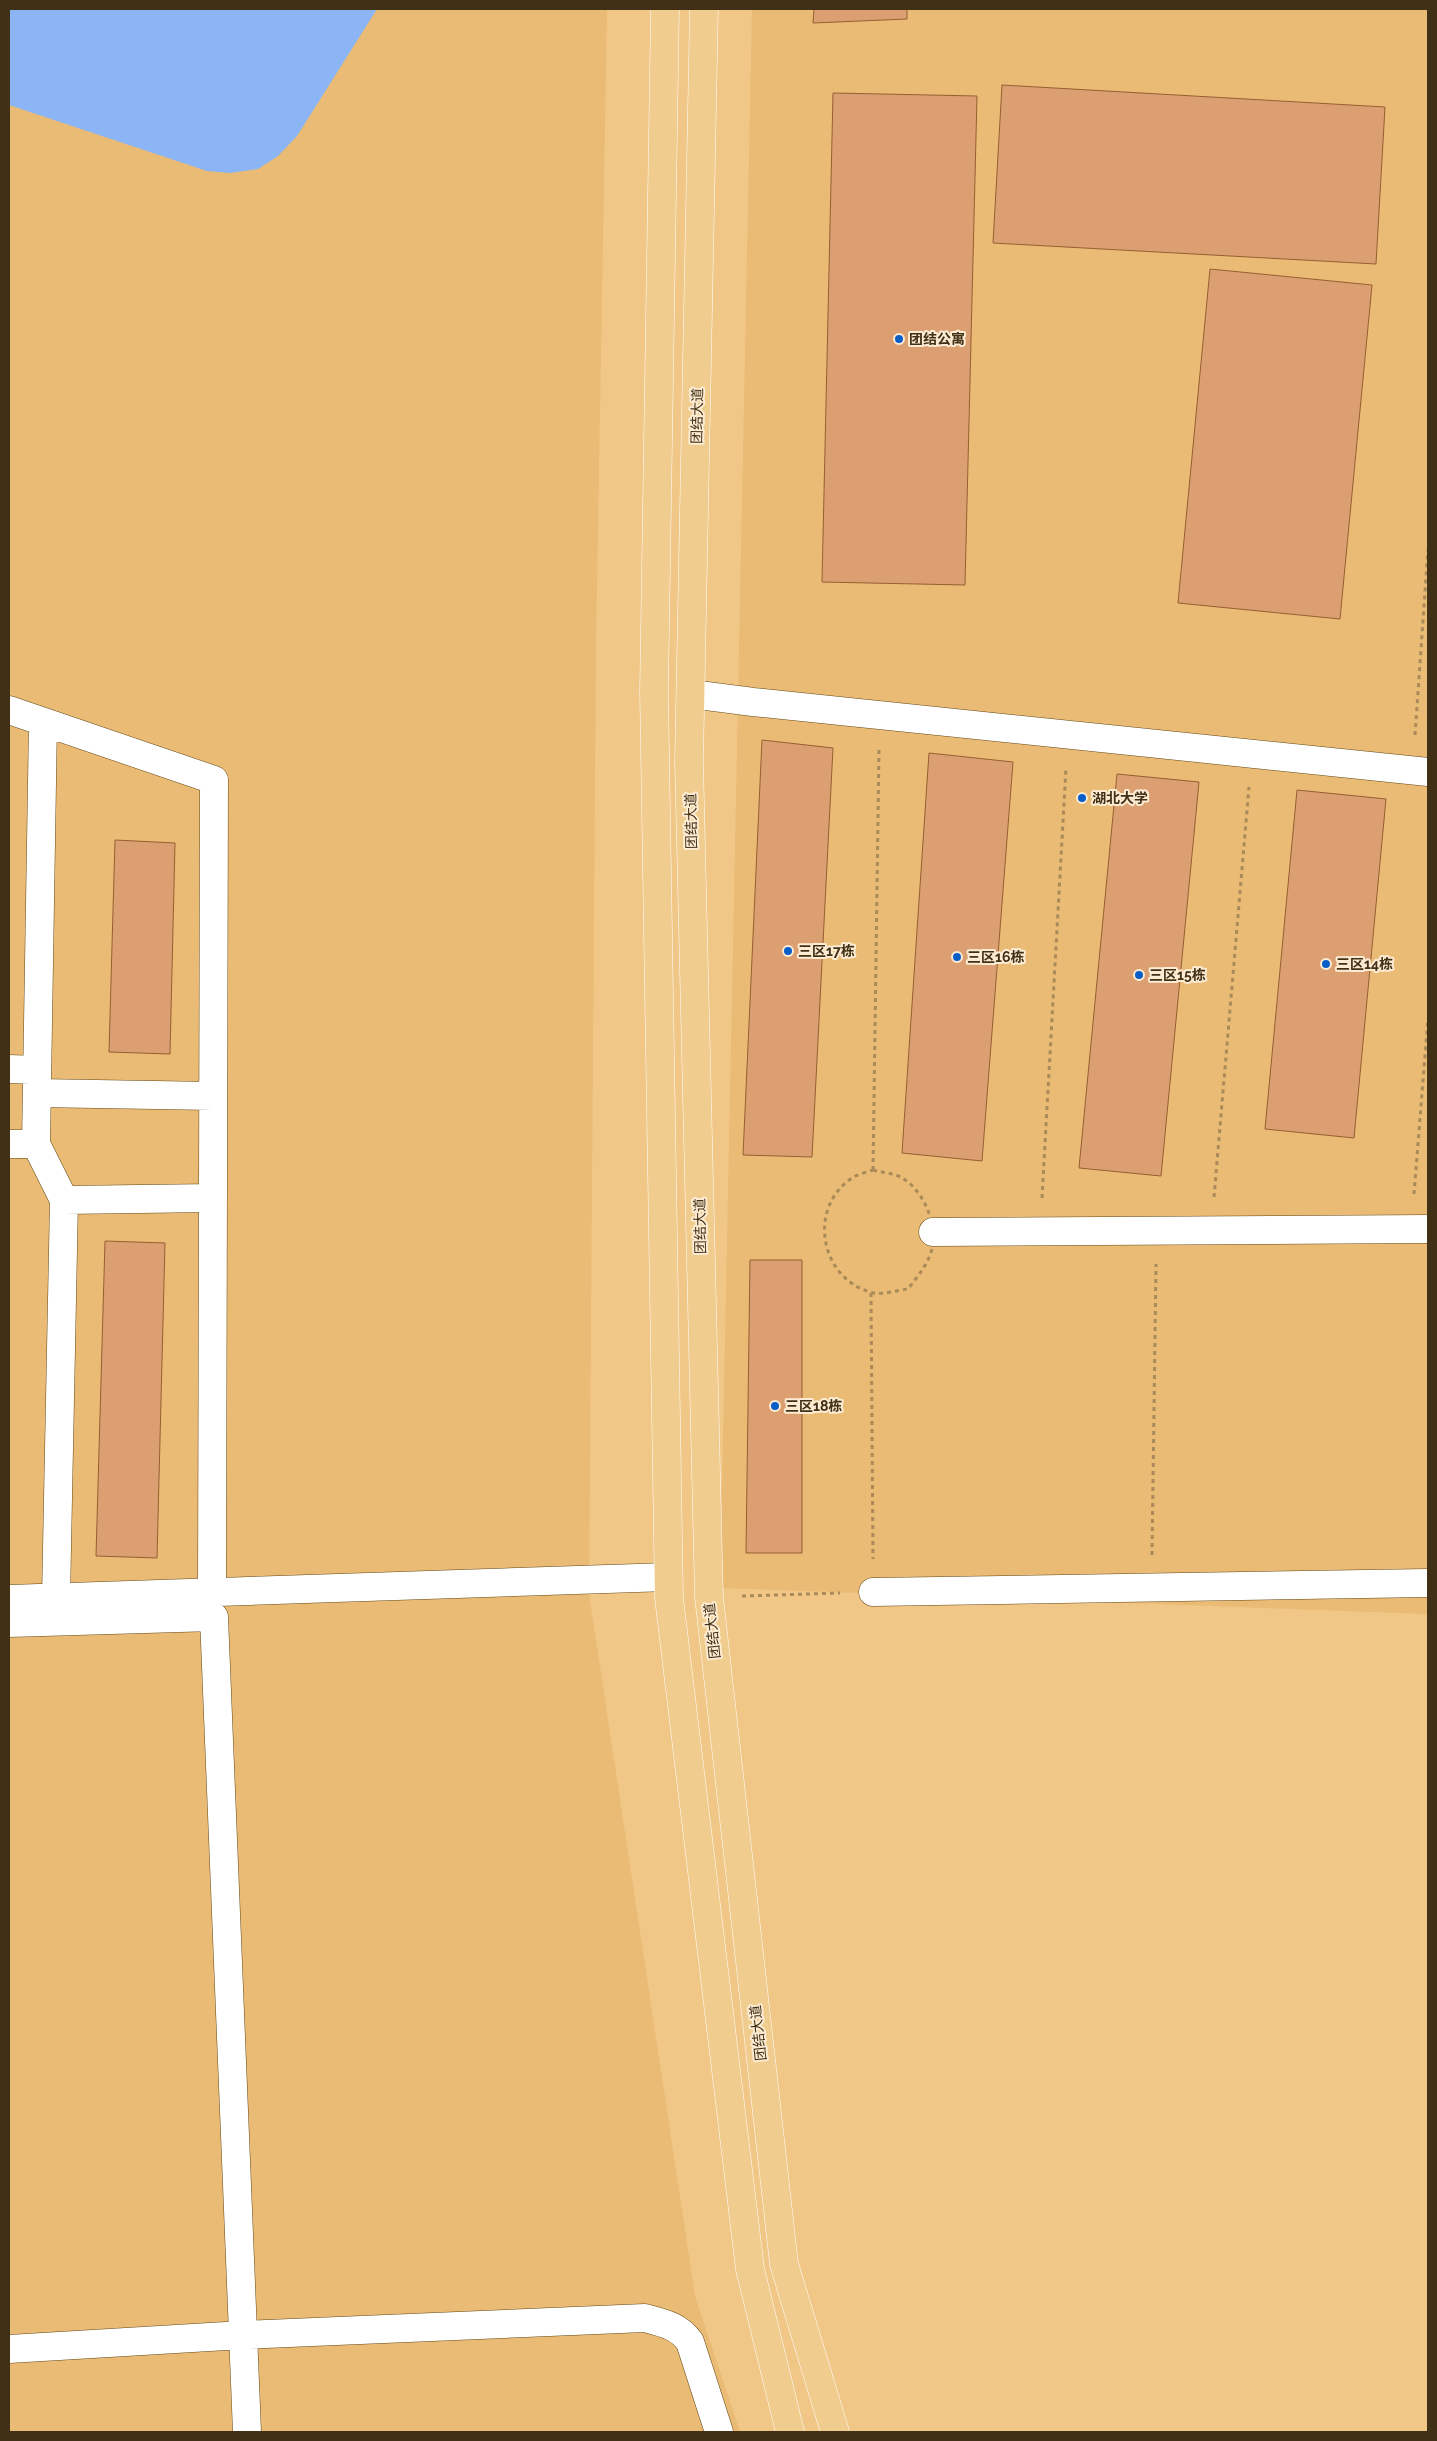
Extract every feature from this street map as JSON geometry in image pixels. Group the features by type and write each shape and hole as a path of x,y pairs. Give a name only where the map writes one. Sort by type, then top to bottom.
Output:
{"main road":[{"path":"665,9 654,690 668,1598 750,2269 790,2432"},
{"name":"团结大道","path":"704,9 690,772 709,1598 784,2264 835,2432"}],"street":[{"path":"691,694 1420,771"},
{"path":"9,710 214,780 212,1591"},
{"path":"42,722 36,1144 64,1200 56,1598"},
{"path":"9,1069 37,1081 213,1096"},
{"path":"9,1144 36,1144"},
{"path":"64,1200 213,1198"},
{"path":"933,1232 1420,1229"},
{"path":"9,1599 668,1577"},
{"path":"874,1592 1428,1583"},
{"path":"9,1623 214,1617 247,2432"},
{"path":"9,2350 243,2335 646,2318 672,2325 683,2332 690,2342 719,2432"}],"path":[{"path":"1420,771 1428,549"},
{"path":"873,1170 879,715"},
{"path":"1040,1232 1068,735"},
{"path":"1211,1230 1251,754"},
{"path":"1420,1229 1428,1018"},
{"path":"873,1170 897,1176 913,1187 928,1209 933,1232 932,1249 923,1269 908,1289 872,1293 842,1276 832,1262 825,1244 823,1228 827,1208 838,1190 853,1176 873,1170"},
{"path":"1152,1588 1156,1231"},
{"path":"709,1598 874,1592 872,1293"}],"shaded area":[{"path":"9,9 607,9 596,641 589,1594 695,2296 740,2432 9,2432"},
{"name":"湖北大学","path":"752,9 1428,9 1428,1614 720,1588"}],"water":[{"path":"9,9 377,9 297,136 278,156 258,169 230,173 207,171 9,105"}],"building":[{"path":"814,9 907,9 907,19 813,23"},
{"path":"1002,85 1385,107 1376,264 993,243"},
{"name":"团结公寓","path":"833,93 977,96 965,585 822,582"},
{"path":"1210,269 1372,285 1340,619 1178,603"},
{"name":"三区17栋","path":"762,740 833,748 812,1157 743,1155"},
{"name":"三区16栋","path":"929,753 1013,762 982,1161 902,1153"},
{"name":"三区15栋","path":"1117,774 1199,782 1161,1176 1079,1168"},
{"name":"三区14栋","path":"1297,790 1386,799 1354,1138 1265,1129"},
{"path":"115,840 175,843 170,1054 109,1052"},
{"path":"105,1241 165,1243 157,1558 96,1556"},
{"name":"三区18栋","path":"750,1260 802,1260 802,1553 746,1553"}],"place":[{"name":"团结公寓","path":"899,339"},
{"name":"湖北大学","path":"1082,798"},
{"name":"三区17栋","path":"788,951"},
{"name":"三区16栋","path":"957,957"},
{"name":"三区14栋","path":"1326,964"},
{"name":"三区15栋","path":"1139,975"},
{"name":"三区18栋","path":"775,1406"}]}
